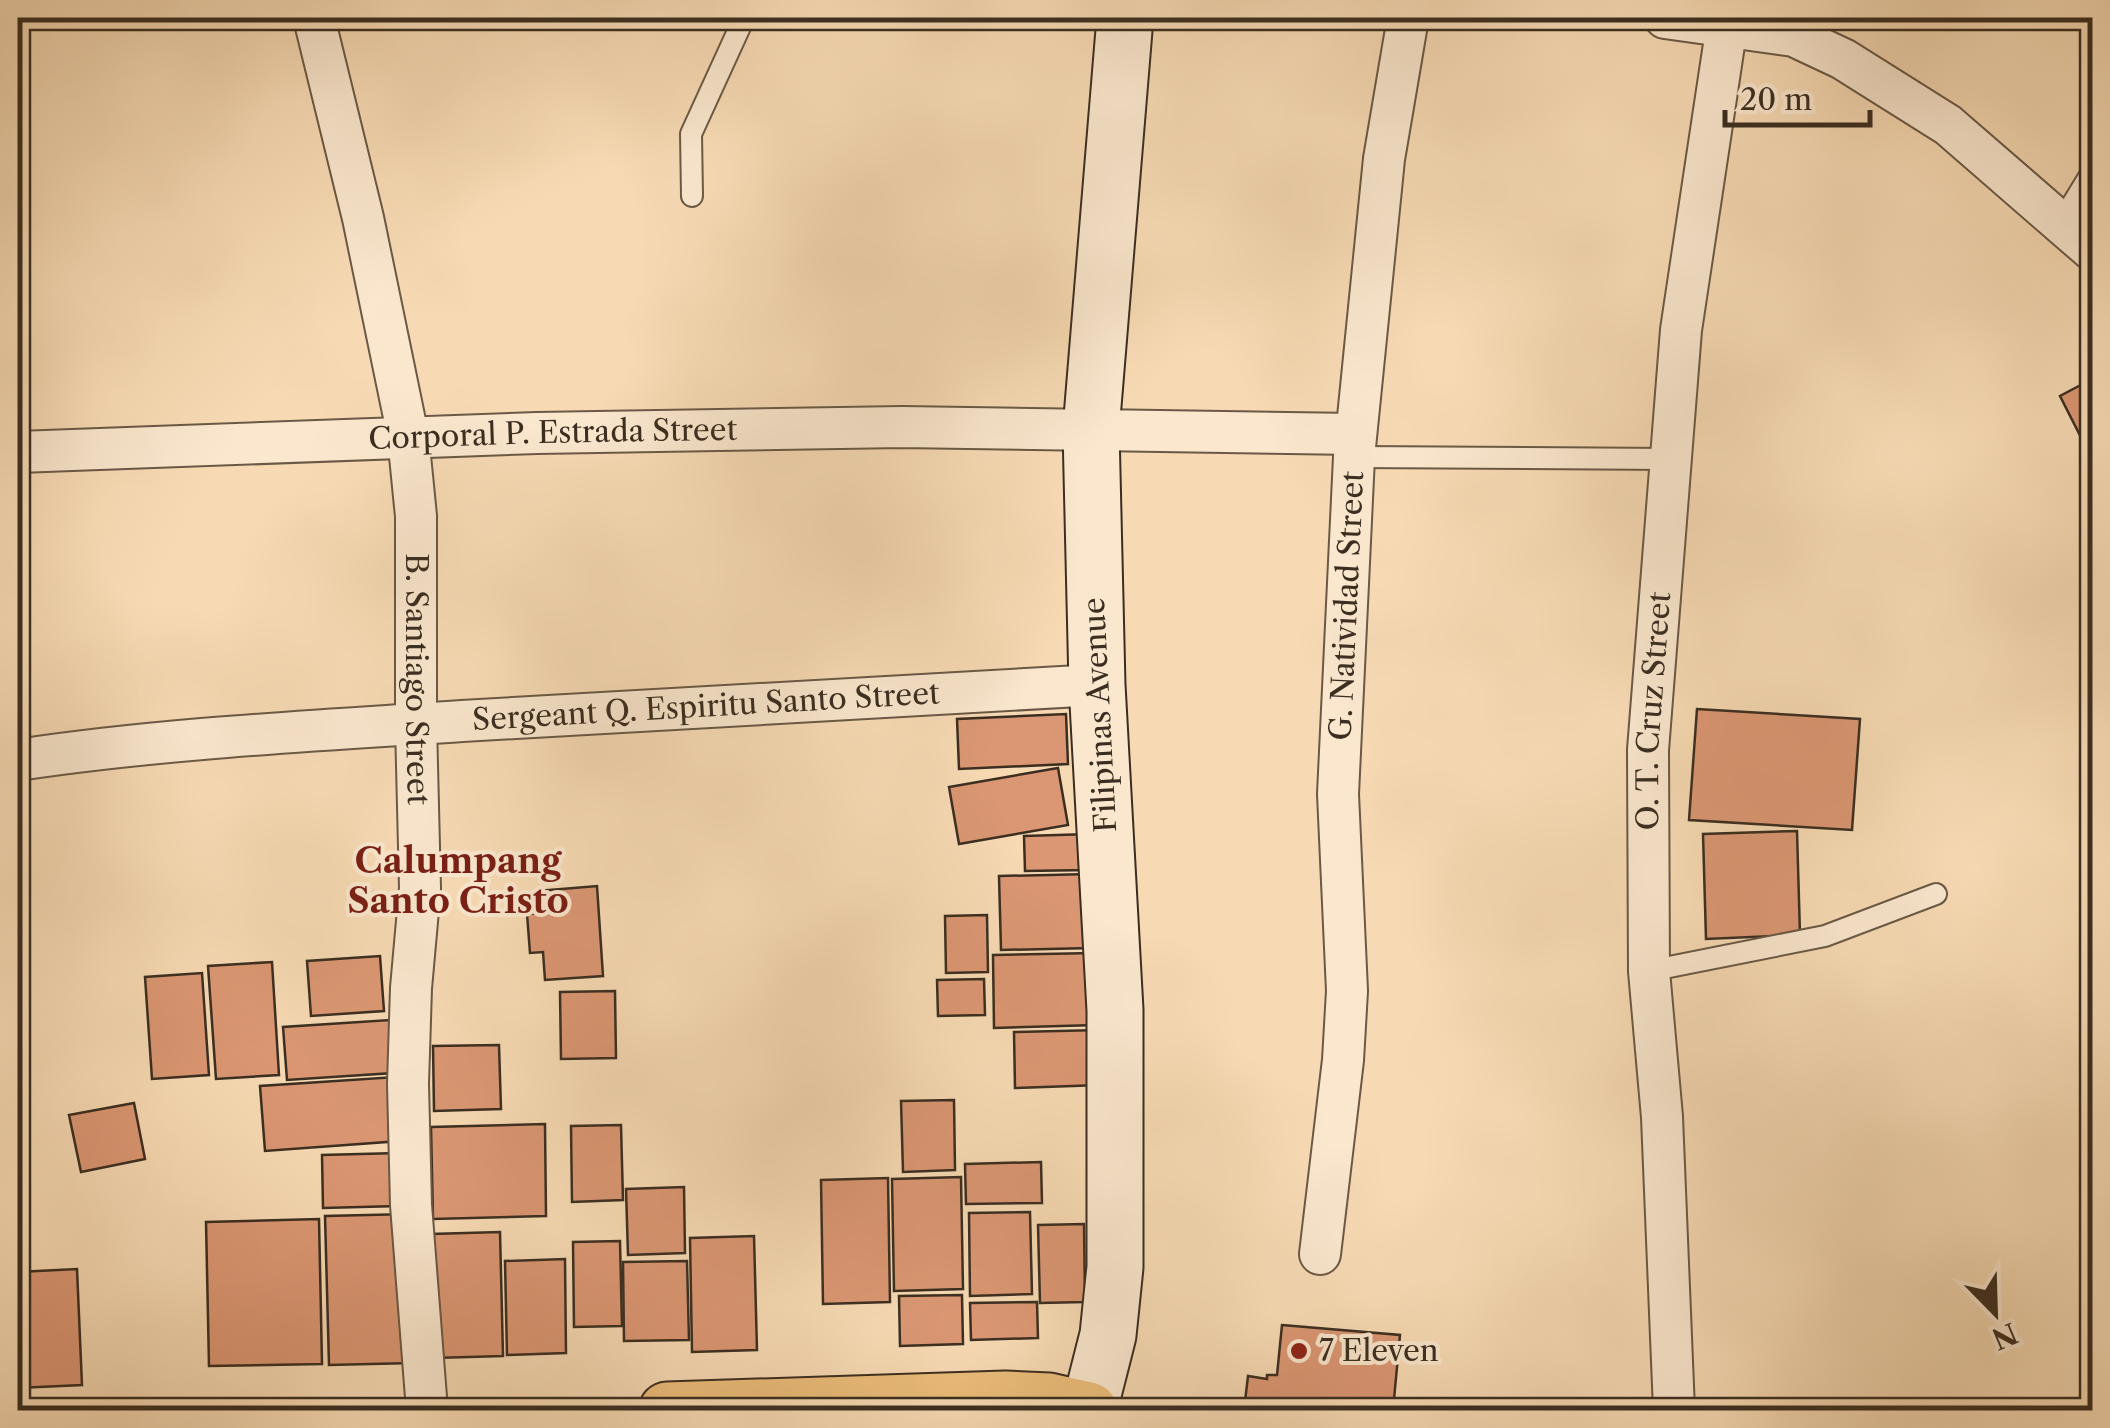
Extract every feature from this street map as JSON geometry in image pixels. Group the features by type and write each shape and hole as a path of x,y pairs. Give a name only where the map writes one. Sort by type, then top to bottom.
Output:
{"main road":[{"path":"667,1410 1005,1399 1049,1401 1088,1410"}],"street":[{"name":"B. Santiago Street","path":"314,18 363,218 408,436 416,516 420,888 408,1084 411,1205 427,1410"},
{"name":"Filipinas Avenue","path":"1088,1410 1108,1335 1115,1247 1115,1010 1097,685 1090,430 1125,18"},
{"name":"G. Natividad Street","path":"1320,1254 1344,1060 1346,991 1338,794 1354,446 1384,159 1408,18"},
{"path":"1665,18 1727,22 1794,36 1843,59 1948,125 2084,239"},
{"name":"O. T. Cruz Street","path":"1674,1410 1662,1117 1649,970 1648,750 1682,330 1727,22"},
{"name":"Corporal P. Estrada Street","path":"18,452 408,436 902,427 1090,430 1354,446"},
{"name":"Sergeant Q. Espiritu Santo Street","path":"18,760 93,749 416,724 1097,685"}],"lane":[{"path":"692,196 690,134 744,18"},
{"path":"2084,239 2092,172"},
{"path":"1354,446 1671,459"},
{"path":"1649,970 1825,936 1936,894"}],"building":[{"path":"2092,379 2092,459 2060,396"},
{"path":"1697,709 1860,719 1852,830 1689,820"},
{"path":"1066,714 1068,764 959,769 957,719"},
{"path":"1058,768 1068,825 959,844 949,787"},
{"path":"1797,831 1800,935 1706,939 1703,834"},
{"path":"1090,834 1090,870 1025,871 1024,836"},
{"path":"1090,874 1091,948 1001,950 999,876"},
{"path":"597,886 603,976 545,980 543,952 530,953 527,914 539,913 538,891"},
{"path":"987,915 988,972 946,973 945,916"},
{"path":"1094,953 1096,1025 994,1028 993,955"},
{"path":"380,956 384,1011 311,1016 307,961"},
{"path":"272,962 279,1075 216,1079 208,966"},
{"path":"202,973 209,1075 152,1079 145,977"},
{"path":"984,979 985,1015 938,1016 937,980"},
{"path":"615,991 616,1058 561,1059 560,992"},
{"path":"390,1020 393,1073 287,1080 283,1027"},
{"path":"1100,1030 1100,1085 1015,1088 1014,1032"},
{"path":"499,1045 501,1109 434,1111 433,1046"},
{"path":"396,1077 400,1141 265,1151 260,1086"},
{"path":"954,1100 955,1170 903,1172 901,1101"},
{"path":"134,1103 145,1159 81,1172 69,1115"},
{"path":"545,1124 546,1216 433,1219 431,1127"},
{"path":"621,1125 623,1200 572,1202 571,1126"},
{"path":"398,1153 399,1206 323,1208 322,1155"},
{"path":"1041,1162 1042,1203 966,1204 965,1164"},
{"path":"961,1177 963,1289 894,1291 892,1179"},
{"path":"888,1178 890,1302 823,1304 821,1180"},
{"path":"684,1187 685,1253 628,1255 626,1189"},
{"path":"1030,1212 1032,1294 970,1296 969,1213"},
{"path":"411,1214 413,1363 329,1365 325,1216"},
{"path":"319,1219 322,1364 209,1366 206,1222"},
{"path":"1084,1224 1085,1302 1040,1303 1038,1225"},
{"path":"500,1232 503,1356 434,1358 431,1234"},
{"path":"754,1236 757,1350 692,1352 690,1238"},
{"path":"620,1241 622,1326 574,1327 573,1242"},
{"path":"565,1259 566,1353 507,1355 505,1261"},
{"path":"687,1261 689,1340 624,1341 623,1262"},
{"path":"77,1269 82,1385 18,1388 18,1272"},
{"path":"962,1295 963,1344 900,1346 899,1296"},
{"path":"1037,1302 1038,1338 971,1340 970,1303"},
{"path":"1282,1325 1400,1335 1393,1410 1244,1410 1248,1376 1267,1379 1267,1375 1277,1375"}],"place":[{"name":"7 Eleven","path":"1299,1351"}],"district":[{"name":"Calumpang Santo Cristo","path":"458,881"}]}
